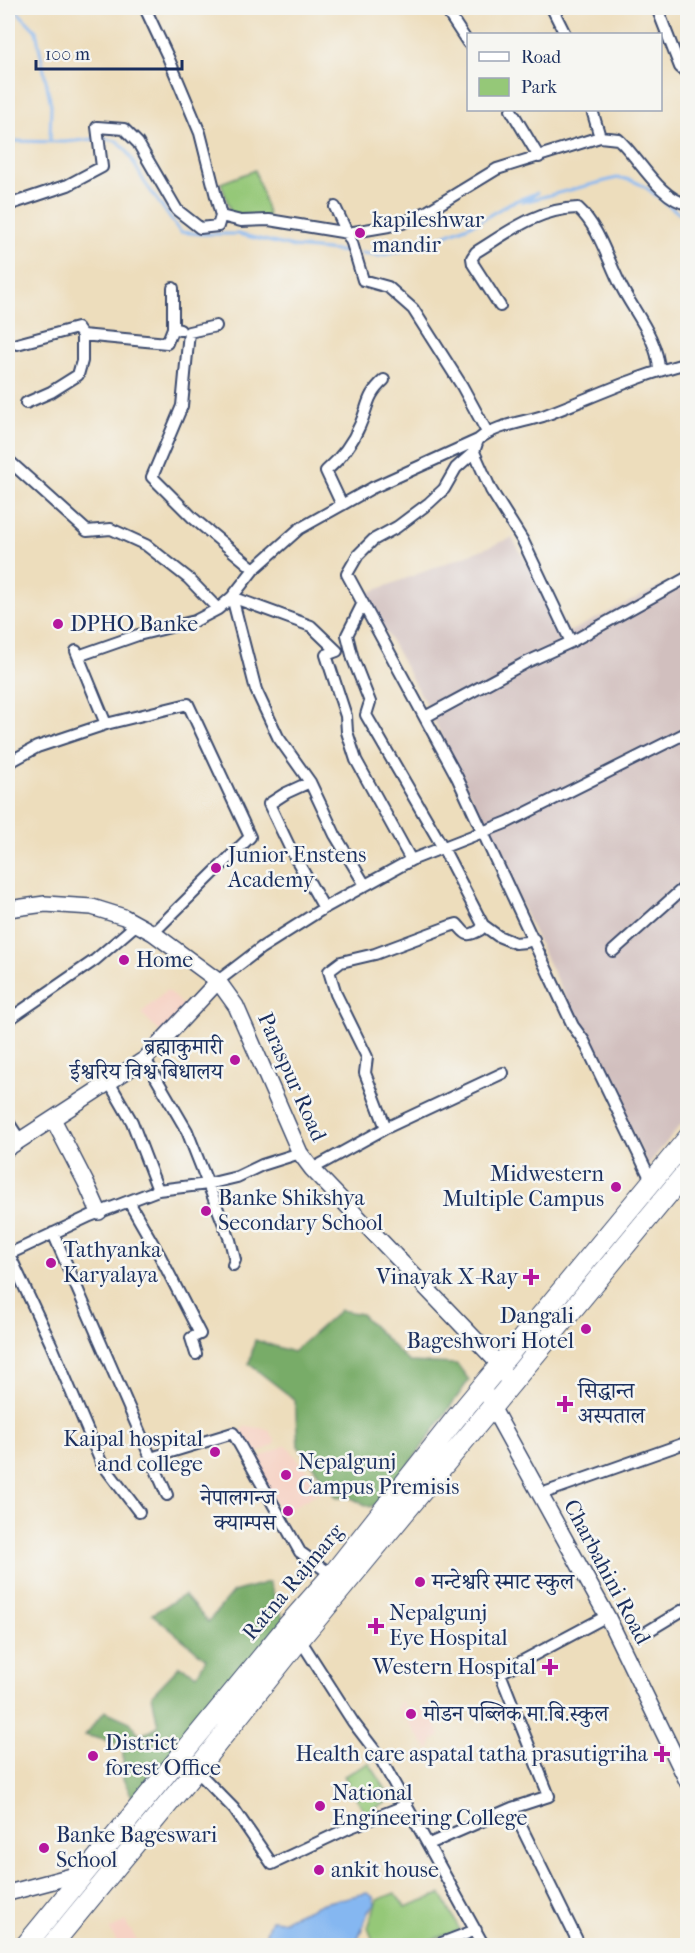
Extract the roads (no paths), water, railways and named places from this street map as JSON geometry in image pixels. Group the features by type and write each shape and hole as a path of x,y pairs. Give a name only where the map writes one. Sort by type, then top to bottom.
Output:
{"highway":[{"name":"Ratna Rajmarg","path":"51,1946 196,1770 332,1575 484,1383 687,1138"},
{"name":"Ratna Rajmarg","path":"25,1946 83,1873 510,1386 687,1170"}],"street":[{"path":"8,205 68,185 102,167 98,127 124,129 138,143 177,210 200,228 218,226 221,216 200,133 145,8"},
{"path":"445,8 467,41"},
{"path":"552,8 564,33"},
{"path":"657,8 680,67 687,74"},
{"path":"512,111 538,157"},
{"path":"592,111 600,137"},
{"path":"221,216 241,221 269,220 348,232 403,223 428,211 497,169 600,137 618,139 643,170 674,199 687,204"},
{"path":"335,207 348,232 363,280 388,287 413,309 462,386 487,432"},
{"path":"500,306 473,264 472,258 476,252 528,219 564,208 578,208 595,231 651,340 658,359 658,370"},
{"path":"82,335 167,343 173,328 173,288"},
{"path":"173,328 189,332 216,326"},
{"path":"17,344 77,328 82,335 82,361 78,375 51,392 26,403"},
{"path":"189,332 182,406 152,477 193,518 254,569"},
{"path":"106,724 77,653 195,621 219,609 232,597 254,569 299,528 383,483 478,440 487,432 531,420 658,370 687,363"},
{"path":"342,505 326,471 347,450 360,426 372,390 384,380"},
{"path":"478,440 474,452 456,468 444,489 397,527 373,540 358,555 347,574 457,777 573,1026 584,1041 652,1182"},
{"path":"474,452 491,490 522,541 571,642"},
{"path":"8,460 87,531 111,529 146,545 189,578 219,609"},
{"path":"425,717 525,663 571,642 687,577"},
{"path":"232,597 256,690 278,737 310,782 335,835 365,885"},
{"path":"232,597 311,626 337,651 327,655 346,716 347,732 356,760 411,860"},
{"path":"363,603 347,635 353,659 370,702 366,715 442,846 483,925 498,936 515,943 534,939"},
{"path":"8,763 37,747 106,724 188,704 250,837 153,933"},
{"path":"8,1122 14,1144 145,1059 218,981 261,948 324,908 411,860 508,822 687,732"},
{"path":"310,782 269,804 291,850 324,908"},
{"path":"613,951 687,884"},
{"name":"Paraspur Road","path":"8,909 45,904 92,907 138,923 218,981 236,1006 300,1153 312,1169 500,1365 510,1386"},
{"path":"8,1020 95,960 138,923"},
{"path":"386,1128 365,1073 367,1057 336,994 328,970 341,962 375,954 450,926 458,924 465,934 469,935 480,930 483,925"},
{"path":"145,1059 187,1131 230,1240 235,1260 233,1265"},
{"path":"312,1169 386,1128 503,1073"},
{"path":"109,1082 132,1122 158,1190"},
{"path":"53,1119 99,1212"},
{"path":"139,1512 101,1462 51,1344 8,1254 99,1212 158,1190 208,1184 237,1177 262,1165 300,1153"},
{"path":"129,1202 200,1334 191,1338 196,1354"},
{"path":"53,1233 167,1495"},
{"name":"Charbahini Road","path":"484,1383 492,1407 607,1616 687,1783"},
{"path":"151,1458 233,1433 300,1552 332,1575"},
{"path":"541,1494 687,1442"},
{"path":"645,1633 687,1606"},
{"path":"429,1844 512,1808 549,1796 500,1673 607,1616"},
{"path":"294,1632 353,1722 379,1756 484,1946"},
{"path":"196,1770 234,1809 272,1864 351,1827 407,1806"},
{"path":"512,1808 580,1946"},
{"path":"8,1893 83,1873"},
{"path":"434,1946 476,1930"}],"water":[{"path":"367,1893 373,1897 374,1905 368,1912 356,1945 271,1945 266,1932 271,1920 282,1921 323,1903"}],"waterway":[{"path":"14,8 36,31 51,105 50,142"},
{"path":"101,138 117,141 127,151 145,183 180,232 238,234 293,247 349,252"},
{"path":"8,141 65,142 95,139"},
{"path":"361,253 379,256 415,248 480,221 510,203 537,193 523,202 617,178 638,183 688,218"}],"place":[{"name":"kapileshwar mandir","path":"360,233"},
{"name":"DPHO Banke","path":"58,624"},
{"name":"Junior Enstens Academy","path":"216,868"},
{"name":"Home","path":"124,960"},
{"name":"ब्रह्माकुमारी ईश्वरिय विश्व बिधालय","path":"235,1060"},
{"name":"Midwestern Multiple Campus","path":"616,1187"},
{"name":"Banke Shikshya Secondary School","path":"206,1211"},
{"name":"Tathyanka Karyalaya","path":"51,1263"},
{"name":"Vinayak X-Ray","path":"531,1277"},
{"name":"Dangali Bageshwori Hotel","path":"586,1329"},
{"name":"सिद्धान्त अस्पताल","path":"565,1404"},
{"name":"Kaipal hospital and college","path":"215,1452"},
{"name":"Nepalgunj Campus Premisis","path":"286,1475"},
{"name":"नेपालगन्ज क्याम्पस","path":"288,1511"},
{"name":"मन्टेश्वरि स्माट स्कुल","path":"420,1582"},
{"name":"Nepalgunj Eye Hospital","path":"376,1626"},
{"name":"Western Hospital","path":"550,1667"},
{"name":"माेडन पब्लिक मा.बि.स्कुल","path":"411,1714"},
{"name":"Health care aspatal tatha prasutigriha","path":"662,1754"},
{"name":"District forest Office","path":"93,1756"},
{"name":"National Engineering College","path":"320,1806"},
{"name":"Banke Bageswari School","path":"44,1848"},
{"name":"ankit house","path":"319,1870"}]}
